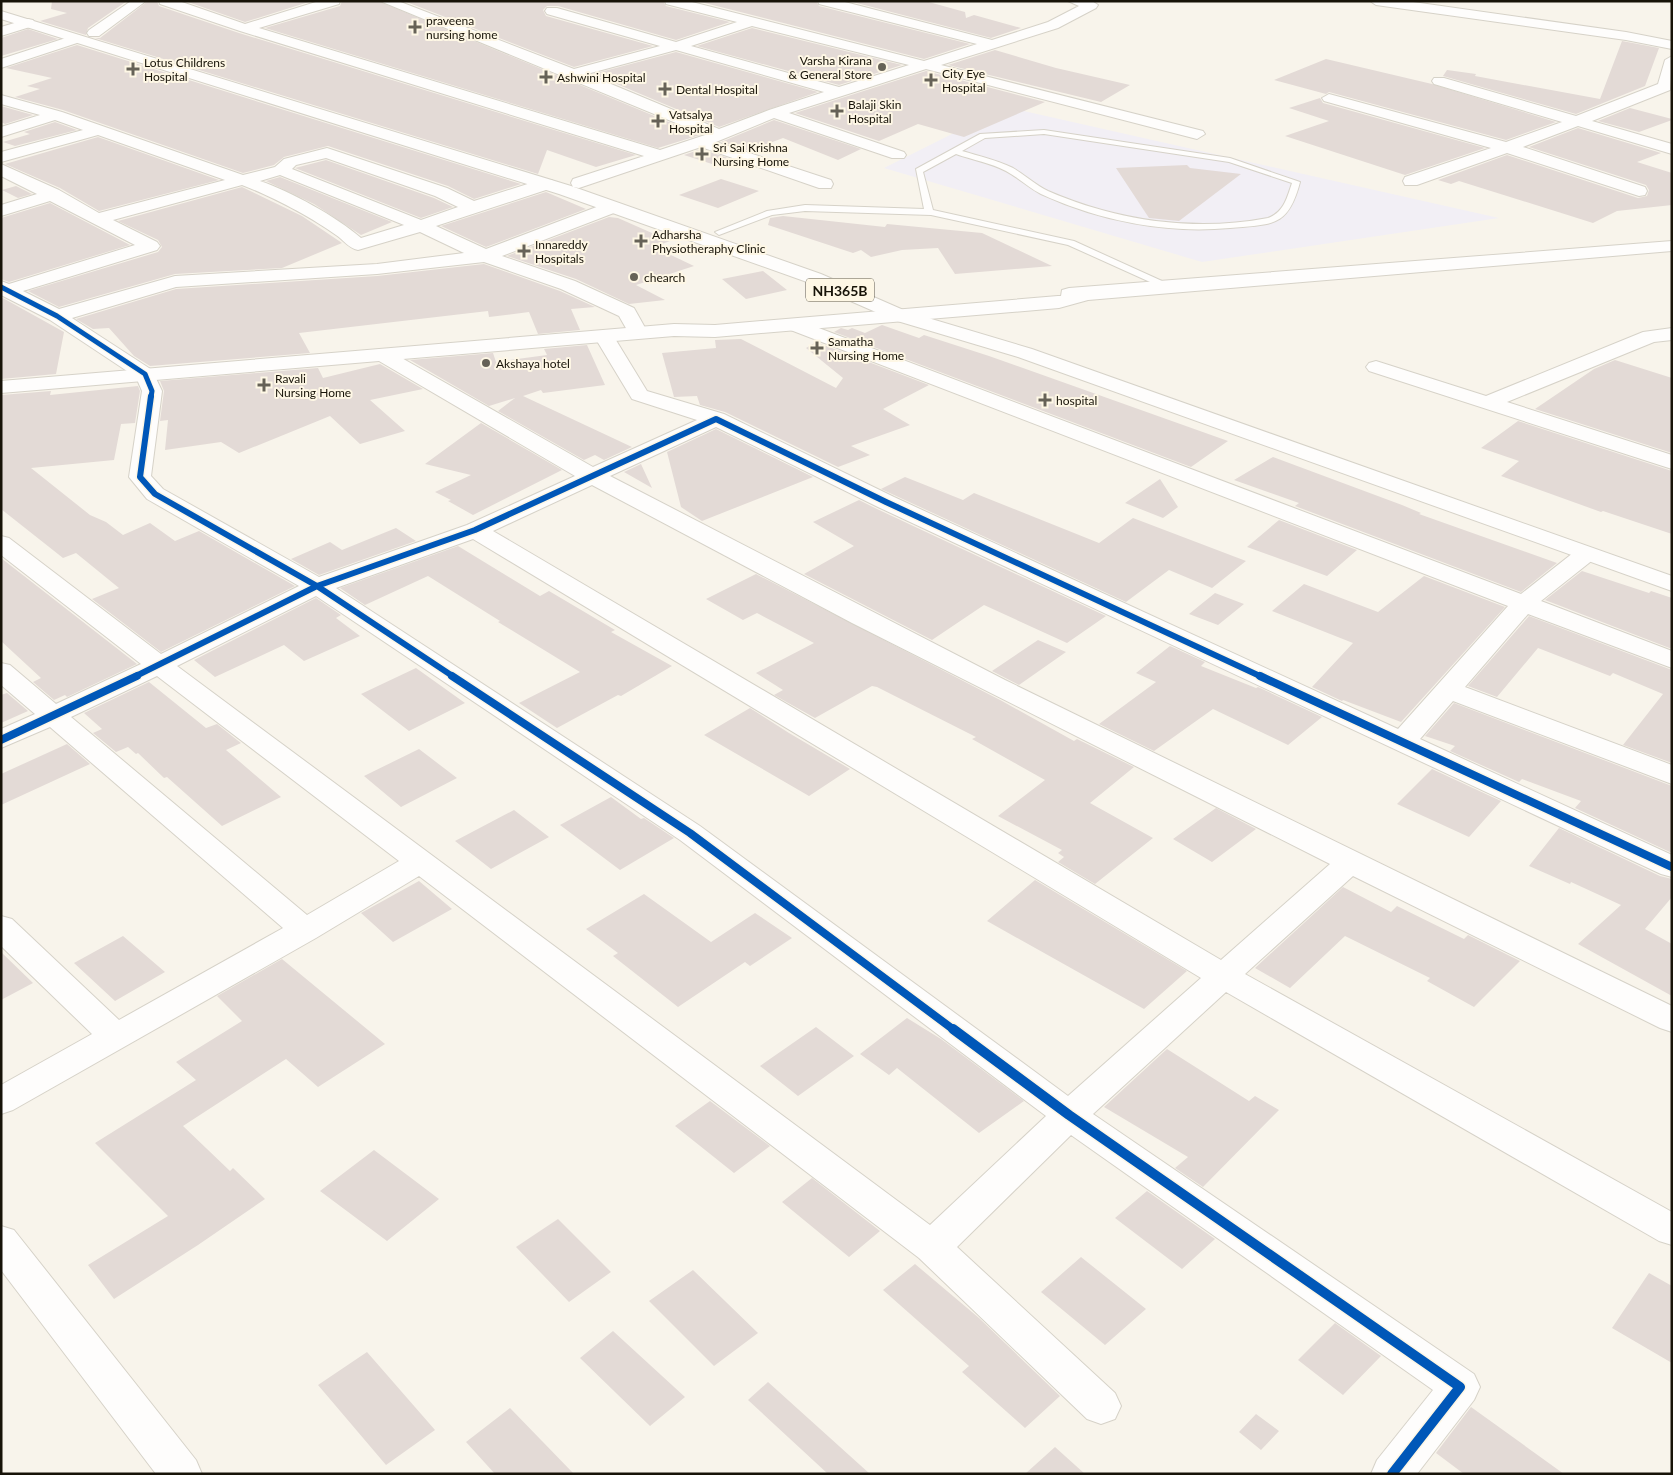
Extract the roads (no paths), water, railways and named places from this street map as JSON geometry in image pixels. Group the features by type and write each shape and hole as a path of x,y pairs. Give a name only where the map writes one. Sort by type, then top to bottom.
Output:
{"main road":[{"path":"94,32 140,1"},
{"path":"165,1 245,28 662,156"},
{"path":"245,28 334,1"},
{"path":"386,1 572,74 719,135"},
{"path":"670,1 1197,134"},
{"path":"824,1 992,44"},
{"path":"1074,1 1094,3"},
{"path":"1376,1 1626,36 1672,45"},
{"path":"579,183 662,156 774,113 1053,24 1094,3"},
{"name":"NH365B","path":"1,6 39,20 94,32 579,183 1672,573"},
{"path":"552,11 839,92"},
{"name":"NH365B","path":"1,14 75,39 613,206 814,278 900,316 1024,353 1672,584"},
{"path":"572,74 676,46 750,22"},
{"path":"1,32 28,23"},
{"path":"1,64 75,39"},
{"path":"1411,182 1509,148 1574,120 1665,87 1672,60"},
{"path":"1439,81 1672,149"},
{"path":"1329,98 1509,148 1639,191"},
{"path":"1,99 57,115 268,189 342,231 358,245 546,184"},
{"path":"774,113 898,155"},
{"path":"1,132 57,115"},
{"path":"1,157 100,130"},
{"path":"700,142 825,184"},
{"path":"99,218 281,170 290,162 326,153 441,192 473,207"},
{"path":"1,169 53,194 151,246 4,288"},
{"path":"281,170 421,226 485,256 568,285 627,312 638,333"},
{"path":"1,211 53,194"},
{"path":"57,316 175,282 377,269 485,256 613,206"},
{"path":"674,330 708,322 915,302 1040,292 1086,294 1170,288 1672,246"},
{"path":"4,288 57,316 145,374 152,391 140,477 155,494 317,586 690,833 1069,1115 1460,1387 1392,1474"},
{"path":"1,387 145,374 386,357 674,330 714,331 900,316 1060,302 1086,294"},
{"path":"795,325 1672,660"},
{"path":"1486,403 1650,336 1672,334"},
{"path":"604,336 639,395 716,419 886,502 1672,866"},
{"path":"1650,336 1672,343"},
{"path":"386,357 591,475 906,641 1349,863 1672,1020"},
{"path":"1376,367 1672,462"},
{"path":"1,740 160,665 317,586 475,530 716,419"},
{"path":"475,530 1224,977 1672,1230"},
{"path":"1,543 420,862 932,1246 1101,1406"},
{"path":"1403,741 1524,603 1586,554"},
{"path":"1,670 304,930"},
{"path":"1448,690 1672,775"},
{"path":"1,1101 304,930 420,862"},
{"path":"932,1246 1069,1115 1349,863"},
{"path":"1,927 116,1037"},
{"path":"1,1241 181,1474"}],"lane":[{"path":"929,212 919,171 955,151 983,136 1044,132 1230,160 1296,182 1290,207 1275,220 1205,229 1185,228 1146,224 1095,210 1042,191 1007,168 955,151"},
{"path":"719,232 770,213 805,208 929,212 1071,243 1170,288"}],"place":[{"name":"praveena nursing home","path":"415,27"},
{"name":"Varsha Kirana & General Store","path":"882,67"},
{"name":"Lotus Childrens Hospital","path":"133,69"},
{"name":"Ashwini Hospital","path":"546,77"},
{"name":"City Eye Hospital","path":"931,80"},
{"name":"Dental Hospital","path":"665,89"},
{"name":"Balaji Skin Hospital","path":"837,111"},
{"name":"Vatsalya Hospital","path":"658,121"},
{"name":"Sri Sai Krishna Nursing Home","path":"702,154"},
{"name":"Adharsha Physiotheraphy Clinic","path":"641,241"},
{"name":"Innareddy Hospitals","path":"524,251"},
{"name":"chearch","path":"634,277"},
{"name":"Samatha Nursing Home","path":"817,348"},
{"name":"Akshaya hotel","path":"486,363"},
{"name":"Ravali Nursing Home","path":"264,385"},
{"name":"hospital","path":"1045,400"}]}
